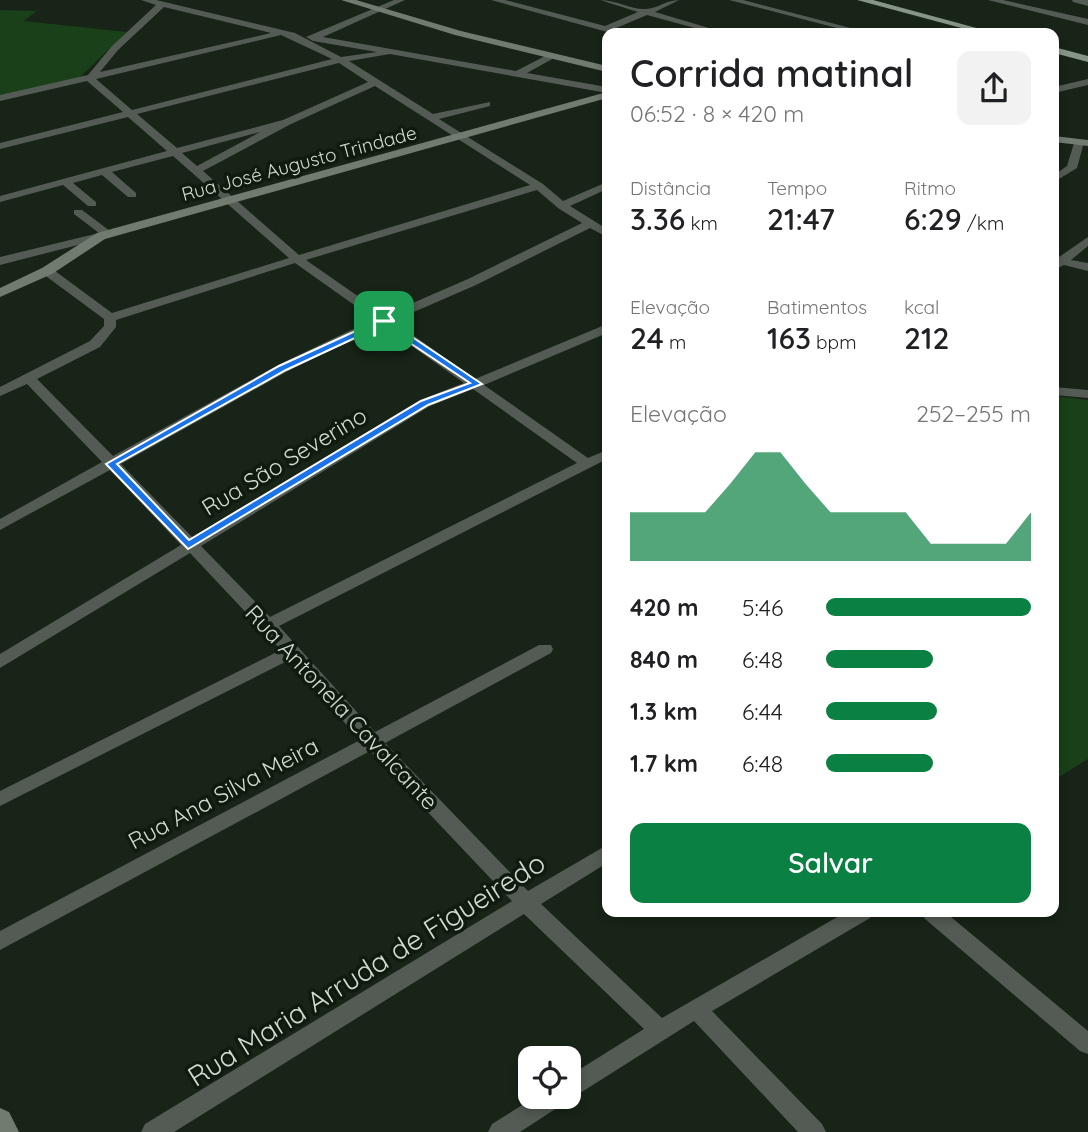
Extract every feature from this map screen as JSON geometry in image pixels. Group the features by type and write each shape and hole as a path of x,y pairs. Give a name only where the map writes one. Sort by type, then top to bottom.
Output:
{"main road":[{"path":"862,0 971,28"},
{"path":"1059,51 1088,59"}],"street":[{"path":"145,0 288,34 602,91"},
{"path":"346,0 602,68"},
{"path":"313,38 401,0"},
{"path":"495,0 602,28"},
{"path":"604,0 704,28"},
{"path":"608,28 675,0"},
{"path":"733,0 846,28"},
{"path":"992,0 1088,22"},
{"path":"1076,0 1088,3"},
{"path":"90,78 115,48 162,4"},
{"path":"0,98 288,34 376,82 602,231"},
{"path":"0,146 340,60 386,52"},
{"path":"518,74 551,56"},
{"path":"90,78 297,259 478,384 586,463"},
{"path":"1059,80 1074,85"},
{"path":"197,170 287,122 376,82"},
{"path":"1059,89 1088,82"},
{"name":"Rua José Augusto Trindade","path":"0,261 460,138 602,94"},
{"path":"430,118 487,104"},
{"path":"0,199 287,122"},
{"path":"1059,140 1083,143 1072,168 1059,176"},
{"path":"104,171 132,195"},
{"path":"65,182 92,204"},
{"path":"110,318 539,187"},
{"path":"562,206 602,187"},
{"path":"0,293 47,271 105,235 78,212"},
{"path":"0,525 283,368 472,282 590,224"},
{"path":"1059,261 1088,240"},
{"path":"1059,263 1088,267"},
{"path":"47,271 110,318"},
{"path":"0,392 95,344 110,327 110,318"},
{"name":"Rua São Severino","path":"0,662 425,403 478,384 602,330"},
{"name":"Rua Antonela Cavalcante","path":"29,378 268,625 372,741 527,904 660,1030"},
{"path":"1059,391 1087,394"},
{"path":"268,625 602,456"},
{"name":"Rua Ana Silva Meira","path":"0,942 545,649"},
{"path":"0,799 292,651"},
{"name":"Rua Maria Arruda de Figueiredo","path":"153,1132 527,904 602,855"},
{"path":"581,1080 660,1030 855,917"},
{"path":"937,917 1088,1044"},
{"path":"697,1010 814,1132"},
{"path":"500,1132 536,1109"},
{"path":"0,1120 6,1132"}],"green space":[{"path":"0,10 37,11 24,21 127,32 77,80 0,99"},
{"path":"1059,397 1088,400 1088,759 1059,777"}],"route":[{"path":"384,321 478,384 454,390 425,403 188,545 111,464 189,418 283,368 342,338 384,321"}]}
